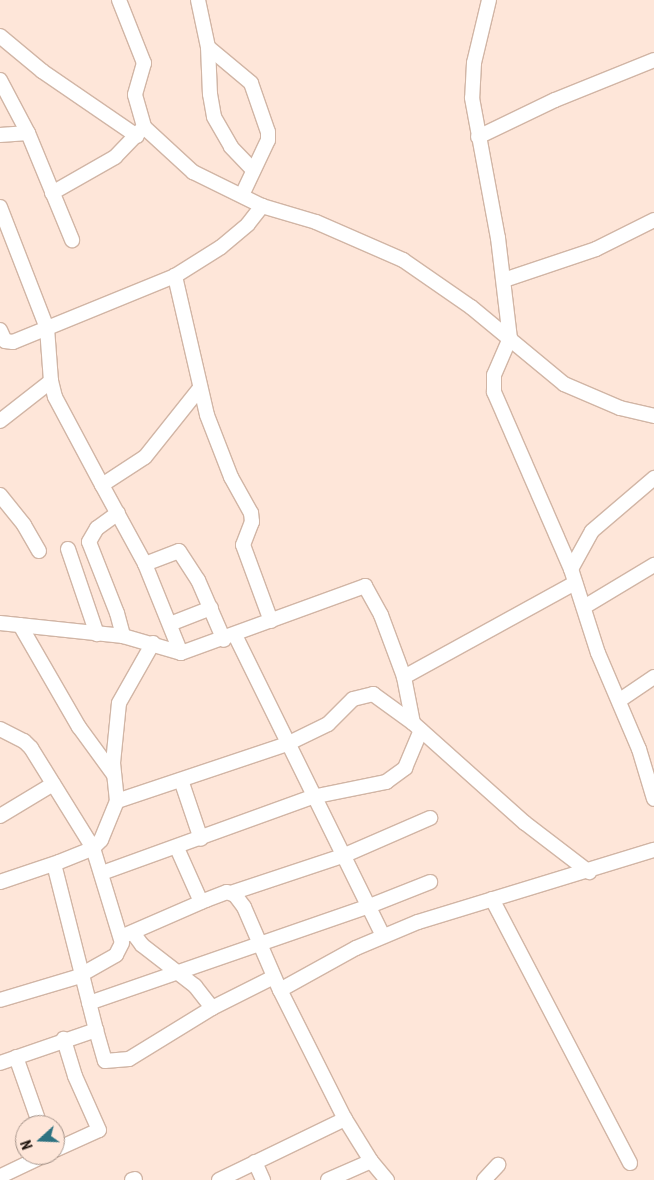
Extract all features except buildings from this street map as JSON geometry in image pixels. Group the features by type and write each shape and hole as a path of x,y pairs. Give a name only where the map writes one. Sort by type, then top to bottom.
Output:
{"street":[{"path":"120,0 144,64 135,95 140,131"},
{"path":"198,0 208,47 210,94 214,117 231,147 253,170"},
{"path":"489,0 474,62 472,98 504,280 510,338 494,375 494,392 571,569 598,652 620,700 654,799"},
{"path":"0,36 42,71 140,131 194,172 262,206 316,222 403,260 510,338 564,384 620,408 654,416"},
{"path":"208,47 253,87 268,132 268,140 242,196"},
{"path":"478,137 555,100 654,60"},
{"path":"0,80 28,133 72,240"},
{"path":"52,193 115,157 140,131"},
{"path":"0,135 28,133"},
{"path":"0,330 5,341 13,342 175,276 221,247 248,224 262,206"},
{"path":"0,208 47,328 51,381 56,399 145,564 181,653"},
{"path":"504,280 596,249 654,220"},
{"path":"175,276 200,388 218,446 236,486 252,513 252,522 243,546 270,621"},
{"path":"1,418 51,381"},
{"path":"102,485 145,456 200,388"},
{"path":"571,569 592,531 654,478"},
{"path":"0,495 24,525 39,551"},
{"path":"118,513 97,528 89,542 117,613 123,636"},
{"path":"68,548 97,634"},
{"path":"145,564 179,550 287,744 312,797 345,855 367,907 383,936"},
{"path":"584,606 654,565"},
{"path":"404,677 575,583"},
{"path":"0,623 123,636 181,653 229,638 365,586 381,615 404,677 417,727 410,760 397,777 382,784 312,797 177,848 102,872"},
{"path":"170,624 211,608"},
{"path":"20,626 79,727 114,775"},
{"path":"0,882 54,864 93,848 107,830 117,801 114,775 118,703 153,644"},
{"path":"620,700 654,677"},
{"path":"117,801 287,744 328,724 347,703 367,695 381,697 525,823 589,872"},
{"path":"0,729 24,741 93,848 127,935 180,972 212,1008"},
{"path":"181,780 201,839"},
{"path":"0,816 53,784"},
{"path":"0,1000 81,974 118,954 127,935 201,902 345,855 430,818"},
{"path":"177,848 201,902"},
{"path":"54,864 105,1061 119,1062 145,1052 212,1008 277,984 383,936 492,899 589,872 654,850"},
{"path":"89,1003 180,972 258,942 367,907 430,882"},
{"path":"231,892 244,907 277,984 345,1119 371,1161 387,1180"},
{"path":"492,899 630,1163"},
{"path":"0,1063 64,1039 96,1030"},
{"path":"64,1039 90,1113 100,1130 65,1146"},
{"path":"16,1056 37,1115"},
{"path":"219,1180 345,1119"},
{"path":"328,1180 371,1161"},
{"path":"255,1162 263,1180"},
{"path":"1,1177 25,1165"},
{"path":"484,1180 498,1165"}]}
